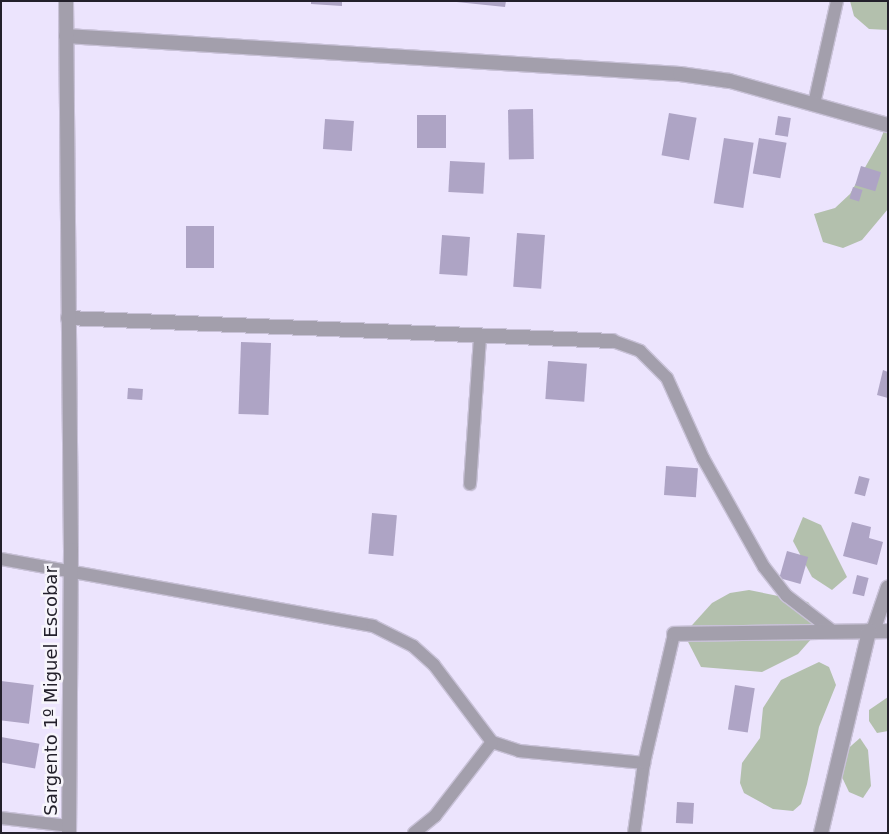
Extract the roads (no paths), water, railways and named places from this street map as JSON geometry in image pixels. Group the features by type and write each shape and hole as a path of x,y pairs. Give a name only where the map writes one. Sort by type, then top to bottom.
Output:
{"street":[{"name":"Sargento 1º Miguel Escobar","path":"66,1 71,550 69,830"},
{"path":"66,36 680,74 730,82 888,125"},
{"path":"68,318 613,341"},
{"path":"821,833 871,631 888,587"},
{"path":"674,634 888,631"}],"lane":[{"path":"814,104 837,1"},
{"path":"470,484 480,336"},
{"path":"613,341 640,351 667,378 703,458 764,567 787,596 834,632"},
{"path":"1,559 373,626 413,646 434,665 492,742 519,751 644,762"},
{"path":"634,833 644,762 674,634"},
{"path":"414,833 436,816 492,742"},
{"path":"1,818 69,830"}]}
